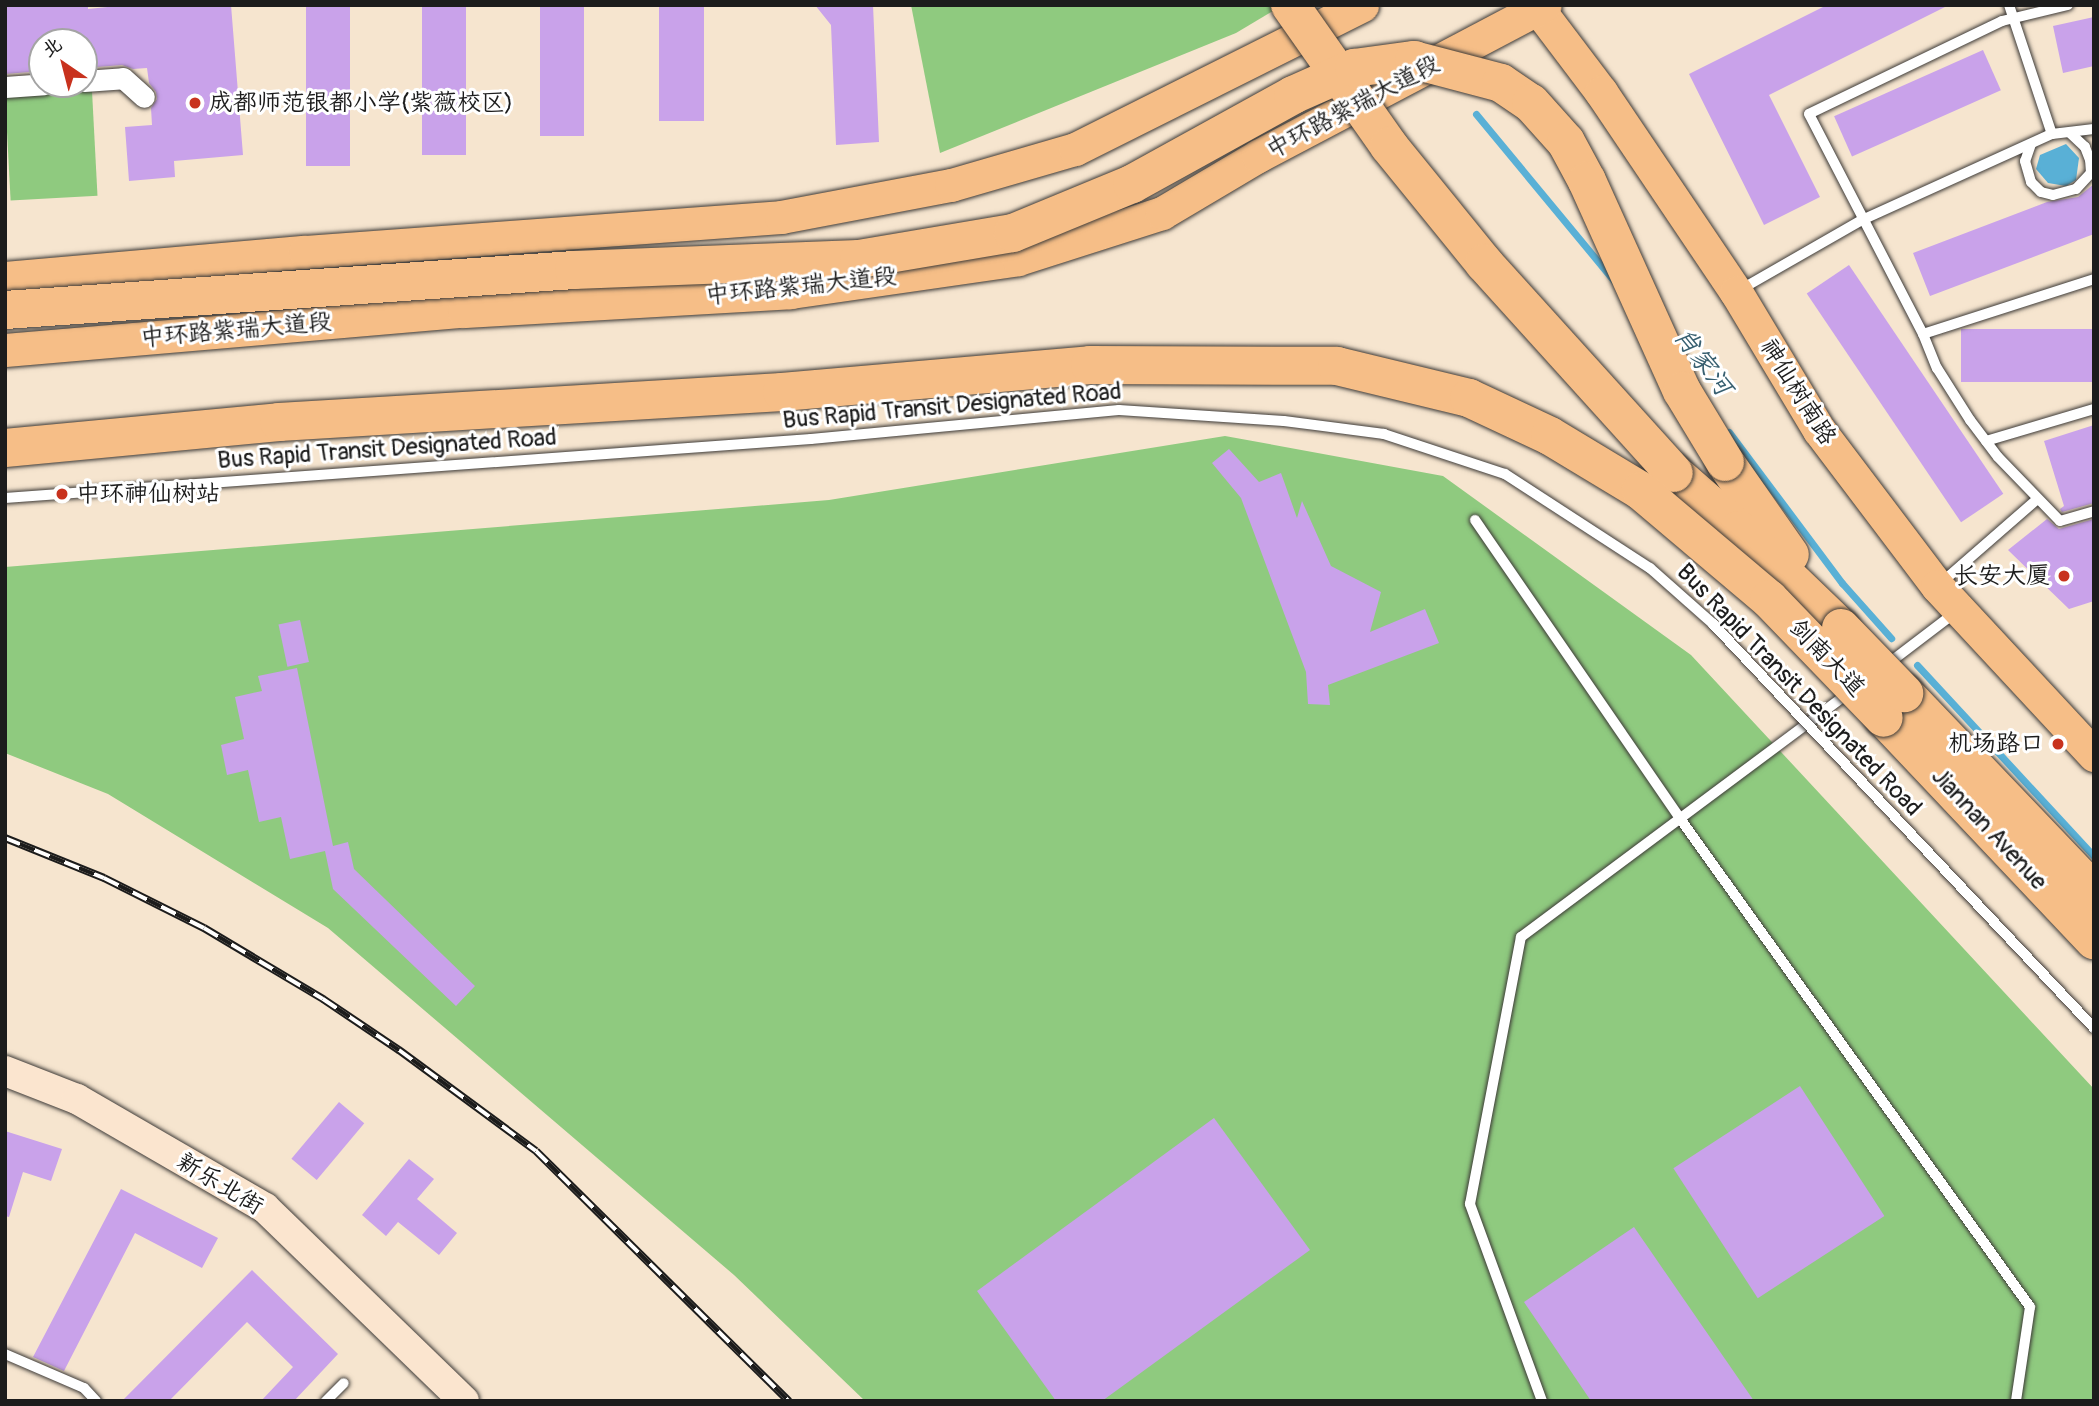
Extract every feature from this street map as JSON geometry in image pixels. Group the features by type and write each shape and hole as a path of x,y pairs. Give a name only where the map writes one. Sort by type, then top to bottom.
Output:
{"highway":[{"path":"1290,5 1389,146 1483,263 1674,473 1769,599"},
{"path":"5,310 574,270 859,259 1013,233 1132,184 1293,95 1354,68 1414,60 1502,83 1531,103 1566,142 1587,181 1682,391 1725,462 1841,628"},
{"path":"5,448 279,422 782,392 1090,365 1337,366 1469,398 1550,436 1641,491 1769,599"},
{"path":"1674,473 1739,530 1841,628"},
{"name":"剑南大道","path":"1769,599 2094,940"},
{"name":"Jiannan Avenue","path":"1841,628 2094,892"}],"main road":[{"path":"5,278 304,252 781,218 951,185 1075,149 1362,5"},
{"name":"神仙树南路","path":"1538,6 1601,92 1736,292 1819,430 1948,598 2094,755"},
{"name":"中环路紫瑞大道段","path":"5,350 464,311 790,292 1018,259 1162,213 1258,156 1538,6"}],"street":[{"path":"98,80 123,78 144,97"},
{"path":"5,87 28,85"},
{"name":"新乐北街","path":"5,1071 77,1099 265,1208 464,1401"}],"lane":[{"path":"2008,5 2052,134"},
{"path":"2068,5 2014,18 1809,114 1923,334 1937,368 1986,441 2036,500 2060,521 2094,511"},
{"path":"1736,292 1862,220 2052,134 2094,129"},
{"path":"2031,144 2025,161 2031,182 2041,192 2053,195 2076,189 2091,173 2090,160 2085,147 2070,133"},
{"path":"1923,334 2094,279"},
{"path":"1986,441 2094,409"},
{"name":"Bus Rapid Transit Designated Road","path":"5,498 811,439 1119,410 1284,421 1384,434 1505,474 1650,568 1713,624 2094,1028"},
{"path":"1542,1401 1470,1204 1521,937 1681,820 1948,598 2036,500"},
{"path":"1475,520 1681,820 2030,1307 2016,1401"},
{"path":"5,1354 84,1388 96,1401"},
{"path":"326,1401 344,1382"}],"green space":[{"path":"911,5 1283,5 1236,33 940,153"},
{"path":"5,96 92,98 97,196 11,200"},
{"path":"1225,436 1443,476 1691,655 2094,1089 2094,1401 865,1401 734,1275 328,928 108,794 5,753 5,567 829,500"}],"water":[{"path":"2066,144 2079,158 2076,180 2066,186 2048,183 2036,169 2040,155"}],"building":[{"name":"成都师范银都小学(紫薇校区)","path":"5,5 88,5 88,9 127,5 231,5 243,155 174,161 175,177 129,181 125,127 152,125 151,108 157,99 156,92 149,83 147,68 133,69 122,65 98,67 98,28 28,28 28,72 5,74"},
{"path":"306,5 350,5 350,166 306,166"},
{"path":"422,5 466,5 466,155 422,155"},
{"path":"540,5 584,5 584,136 540,136"},
{"path":"659,5 704,5 704,121 659,121"},
{"path":"815,5 873,5 879,142 836,145 831,25"},
{"path":"1827,5 1949,5 1769,95 1820,197 1764,225 1689,74"},
{"path":"2094,17 2094,66 2063,73 2053,26"},
{"path":"1983,50 2001,90 1852,156 1834,116"},
{"path":"2094,184 2094,234 1930,296 1913,253 2047,202 2078,197"},
{"path":"1849,265 2003,494 1961,522 1807,294"},
{"path":"1961,329 2094,329 2094,382 1961,382"},
{"path":"2094,425 2094,503 2062,512 2060,509 2064,506 2044,441"},
{"path":"1229,449 1259,482 1281,473 1297,518 1302,501 1331,566 1381,592 1370,632 1425,609 1439,643 1328,685 1330,705 1308,704 1306,672 1241,498 1212,463"},
{"name":"长安大厦","path":"2047,519 2059,529 2094,519 2094,601 2069,609 2008,550"},
{"path":"300,620 309,662 287,667 278,625"},
{"path":"297,668 333,846 348,842 354,869 475,986 456,1006 333,889 325,851 290,859 281,817 259,822 248,770 227,775 221,745 244,739 235,697 262,691 258,676"},
{"path":"1800,1086 1884,1216 1758,1298 1673,1168"},
{"path":"339,1102 364,1123 317,1180 291,1159"},
{"path":"1214,1118 1310,1250 1102,1401 1056,1401 977,1291"},
{"path":"5,1131 62,1149 51,1181 23,1172 9,1217 5,1216"},
{"path":"409,1159 434,1179 417,1199 457,1233 439,1255 398,1222 386,1236 362,1215"},
{"path":"121,1189 218,1238 202,1268 135,1233 64,1371 33,1357"},
{"path":"1634,1227 1754,1401 1591,1401 1524,1302"},
{"path":"252,1270 338,1354 294,1401 261,1401 293,1367 247,1322 169,1401 122,1401"}],"waterway":[{"name":"肖家河","path":"1476,114 1614,281"},
{"name":"肖家河","path":"1729,432 1842,583 1891,638"},
{"name":"肖家河","path":"1917,665 2094,856"}],"railway":[{"path":"5,838 104,878 204,928 323,999 399,1050 536,1151 789,1401"}],"place":[{"name":"成都师范银都小学(紫薇校区)","path":"195,103"},
{"name":"中环神仙树站","path":"62,494"},
{"name":"长安大厦","path":"2064,576"},
{"name":"机场路口","path":"2058,744"}]}
